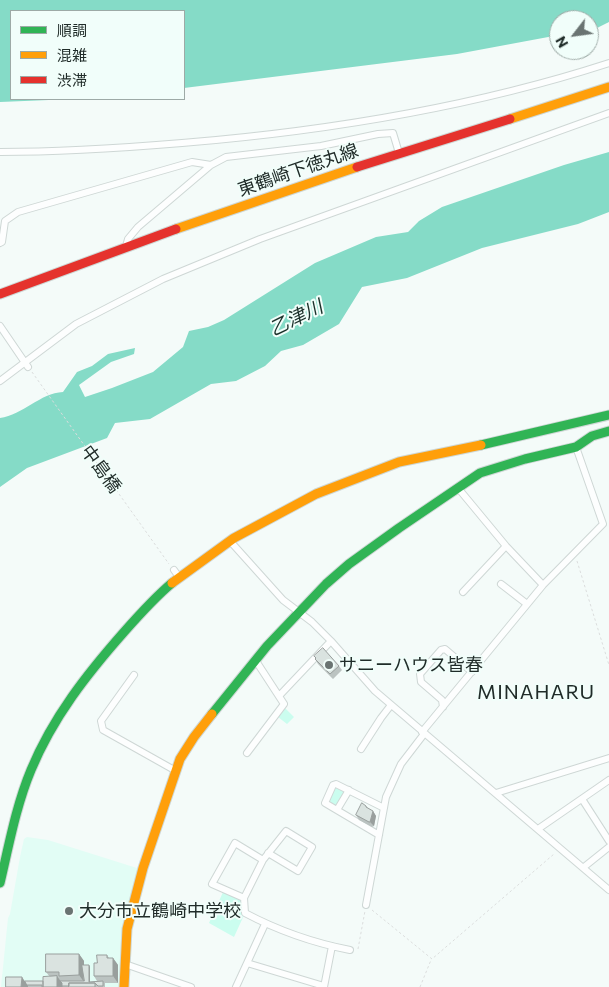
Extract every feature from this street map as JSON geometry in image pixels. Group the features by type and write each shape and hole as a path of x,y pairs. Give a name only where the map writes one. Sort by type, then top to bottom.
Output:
{"street":[{"path":"0,152 54,152 249,138 327,128 407,115 466,102 552,82 609,63"},
{"name":"東鶴崎下徳丸線","path":"0,294 126,246 293,188 609,87"},
{"path":"0,381 26,364 76,324 163,279 260,239 609,113"},
{"path":"126,246 128,239 138,227 211,165 226,157 321,146 378,134 392,133 399,153"},
{"path":"0,243 2,242 5,221 18,212 192,162 211,165"},
{"path":"0,326 26,364"},
{"path":"0,883 19,805 30,770 48,732 72,694 113,644 176,574 230,541 316,494 399,462 460,450 609,415"},
{"path":"124,987 131,908 183,753 267,646 326,584 349,564 480,473 525,459 576,447 592,436 609,431"},
{"path":"366,905 386,797 406,757 443,706 543,585 603,524 576,447"},
{"path":"458,488 506,546 543,585"},
{"path":"230,541 283,600 312,622 331,641 374,690 609,890"},
{"path":"463,592 506,546"},
{"path":"501,584 527,604"},
{"path":"279,696 331,641"},
{"path":"443,706 442,700 420,682 420,674 440,650 445,650 472,672"},
{"path":"247,753 284,704 256,661"},
{"path":"134,675 101,721 103,730 176,771"},
{"path":"361,749 391,705"},
{"path":"496,793 609,758"},
{"path":"538,828 609,780"},
{"path":"379,835 325,803 333,784 336,784 384,808"},
{"path":"337,810 348,790"},
{"path":"582,799 609,841"},
{"path":"268,853 298,872 312,847 286,831 268,853 244,898 245,913 265,924 350,950"},
{"path":"244,898 212,884 235,843 264,860"},
{"path":"584,867 609,847"},
{"path":"236,987 265,924"},
{"path":"247,963 324,986 332,946"},
{"path":"125,964 191,987"}],"path":[{"name":"中島橋","path":"26,364 176,574"},
{"path":"574,554 609,665"},
{"path":"420,987 432,959 561,848"},
{"path":"350,950 357,952 366,905 432,959"}],"shaded area":[{"path":"285,708 294,717 287,724 278,717"},
{"path":"334,787 343,790 344,793 337,805 334,806 328,800"},
{"name":"大分市立鶴崎中学校","path":"27,837 48,840 140,869 120,987 1,987 8,918 24,839"},
{"path":"224,890 244,898 245,913 234,937 209,923"}],"water":[{"path":"0,0 609,0 609,22 599,27 599,10 549,10 549,37 457,54 185,88 185,10 10,10 10,100 49,100 0,102"},
{"name":"乙津川","path":"609,152 609,212 578,224 482,248 407,278 362,287 339,324 303,345 281,351 265,366 236,381 211,384 150,419 115,423 107,438 27,468 0,487 0,418 16,413 47,396 63,392 77,372 92,366 108,354 135,348 134,354 111,362 79,385 85,397 153,372 183,347 189,331 208,327 224,320 315,263 376,237 408,232 419,221 442,207 564,165"}],"building":[{"name":"サニーハウス皆春","path":"323,648 339,666 330,674 314,656"},
{"path":"362,803 373,811 370,822 356,815"},
{"path":"46,954 79,954 79,975 59,976 59,972 46,972"},
{"path":"97,955 107,955 107,958 113,958 113,976 94,976 94,963 97,963"},
{"path":"82,965 89,965 89,982 103,981 103,986 98,986 95,983 69,983 69,986 62,986 60,981 84,981"},
{"path":"57,976 57,987 43,987 43,977"},
{"path":"6,977 22,977 21,987 6,987"},
{"path":"25,981 43,981 43,987 42,985 27,985"},
{"path":"69,983 95,983 95,987 69,987"}],"traffic: fast":[{"path":"481,445 609,415"},
{"path":"212,714 267,646 326,584 349,564 399,528 480,473 525,459 576,447 592,436 609,431"},
{"path":"0,883 21,798 31,770 60,714 110,648 141,613 172,583"}],"traffic: slow":[{"path":"510,119 609,87"},
{"path":"176,229 357,167"},
{"path":"172,583 234,538 316,494 399,462 481,445"},
{"path":"124,987 127,929 143,868 180,759 212,714"}],"traffic: jam":[{"path":"357,167 510,119"},
{"path":"0,294 176,229"}],"place":[{"name":"サニーハウス皆春","path":"329,665"},
{"name":"大分市立鶴崎中学校","path":"69,911"}],"district":[{"name":"MINAHARU","path":"536,692"}]}
